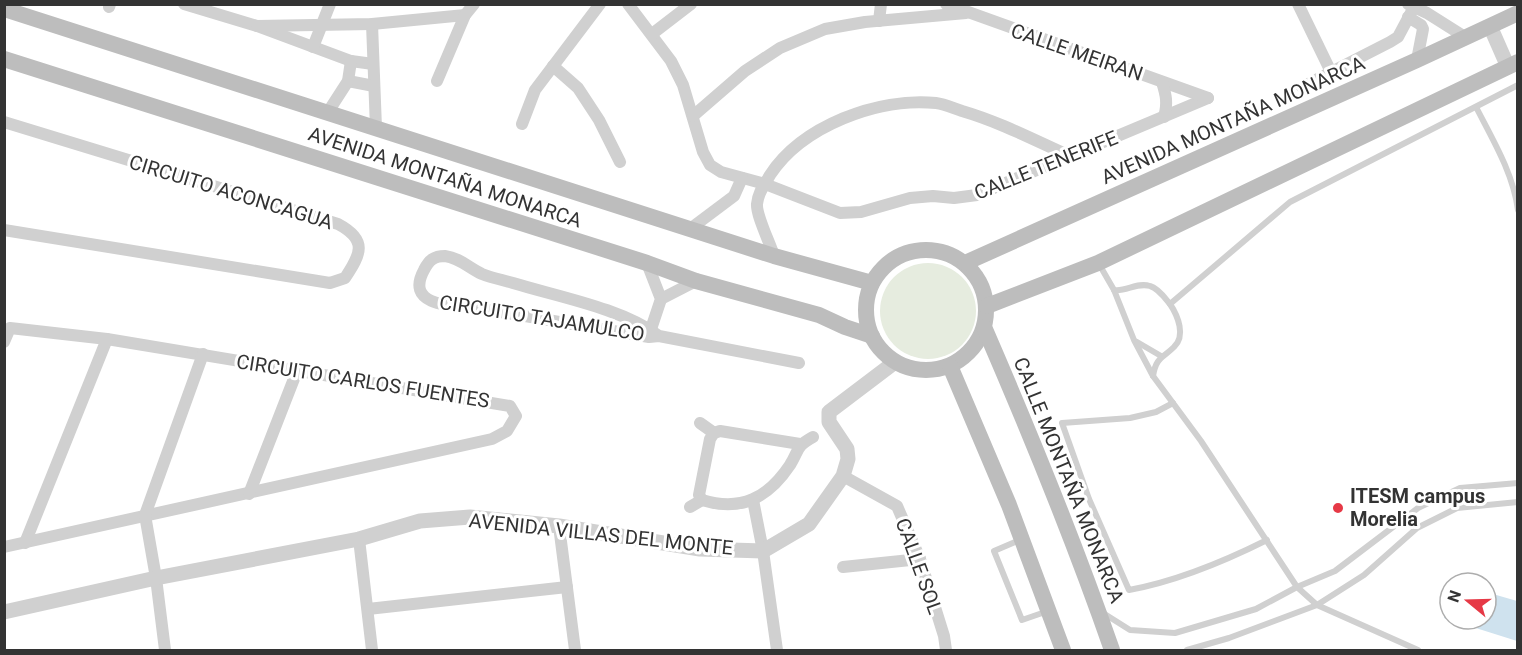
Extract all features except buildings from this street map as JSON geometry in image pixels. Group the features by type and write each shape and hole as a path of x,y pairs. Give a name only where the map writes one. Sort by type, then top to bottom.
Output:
{"main road":[{"name":"AVENIDA MONTAÑA MONARCA","path":"4,9 774,256 872,283"},
{"name":"AVENIDA MONTAÑA MONARCA","path":"965,263 1518,13"},
{"name":"AVENIDA MONTAÑA MONARCA","path":"4,59 647,263 696,281 819,315 844,327 872,336"},
{"path":"987,306 1098,262 1513,65"},
{"path":"932,250 950,254 965,263 976,275 987,306 984,327 977,343 965,356 950,366 932,370 912,369 895,362 881,350 872,336 867,318 867,301 872,283 883,268 897,257 914,251 932,250"},
{"name":"CALLE MONTAÑA MONARCA","path":"984,327 1032,437 1112,651"},
{"path":"950,366 1022,540 1063,651"}],"street":[{"path":"184,4 223,10 257,26 351,61 373,64"},
{"path":"313,47 330,4"},
{"path":"436,81 465,15 474,4"},
{"path":"522,124 535,90 600,4"},
{"name":"CALLE TENERIFE","path":"627,4 671,61 683,85 703,152 710,165 721,172 765,184 840,213 861,212 910,198 933,196 954,198 977,195 1208,98"},
{"path":"652,34 691,4"},
{"path":"879,21 881,4"},
{"name":"CALLE MEIRAN","path":"946,4 1208,98"},
{"path":"1298,4 1331,72"},
{"path":"1302,87 1398,37 1410,10"},
{"path":"1410,10 1427,12 1465,38"},
{"path":"1410,10 1423,29 1417,60"},
{"path":"693,116 745,71 780,48 825,29 879,21 966,13"},
{"path":"257,26 372,24 465,15"},
{"path":"372,24 376,128"},
{"path":"1490,26 1513,65"},
{"path":"328,112 348,81 351,61"},
{"path":"553,66 578,88 599,120 620,162"},
{"path":"348,81 374,86"},
{"path":"1162,82 1167,97 1164,117"},
{"path":"756,206 760,191 779,161 804,138 843,118 872,109 908,103 937,103 979,116 1072,156"},
{"name":"CIRCUITO ACONCAGUA","path":"4,122 338,224 351,231 357,239 359,253 345,278 330,283 4,230"},
{"path":"690,229 734,196 742,178"},
{"path":"734,196 747,198 756,206 774,256"},
{"name":"CIRCUITO TAJAMULCO","path":"653,334 624,316 482,274 460,260 447,256 436,257 428,262 419,280 421,291 428,300 445,306 471,307 653,334 799,363"},
{"path":"647,263 661,299 653,334"},
{"path":"661,299 696,281"},
{"name":"CIRCUITO CARLOS FUENTES","path":"4,342 10,328 107,339 510,406 516,416 507,430 492,440 4,547"},
{"path":"25,543 107,339"},
{"path":"165,651 145,515 203,354"},
{"path":"764,551 809,524 843,476 848,459 847,449 829,422 829,412 895,362"},
{"path":"249,494 297,371"},
{"path":"700,423 714,433"},
{"path":"702,500 699,495 710,439 714,433 720,431 800,444"},
{"path":"690,507 702,500 729,506 753,500 767,493 790,465 800,444 813,437"},
{"name":"CALLE SOL","path":"843,476 897,506 920,559 944,636 946,651"},
{"path":"753,500 764,551 777,651"},
{"name":"AVENIDA VILLAS DEL MONTE","path":"4,612 156,578 359,539 420,521 470,517 559,526 700,549 764,551"},
{"path":"559,526 574,651"},
{"path":"359,539 372,651"},
{"path":"843,567 920,559"},
{"path":"368,609 567,587"}],"lane":[{"path":"1170,304 1290,202 1518,86"},
{"path":"1476,107 1500,154 1515,193 1518,210"},
{"path":"1098,262 1114,290 1134,340 1153,376 1201,441 1297,587 1317,605 1418,651"},
{"path":"1114,290 1125,291 1141,285 1157,289 1178,318 1180,335 1176,346 1161,356 1153,376"},
{"path":"1134,340 1161,356"},
{"path":"1173,403 1156,412 1130,418 1062,423 1080,468 1089,499 1129,590 1180,578 1230,559 1267,540"},
{"path":"1098,610 1130,630 1175,633 1256,609 1297,587 1335,571 1418,507 1460,488 1518,483"},
{"path":"1187,651 1317,605 1364,575 1417,528 1457,508 1518,502"},
{"path":"1022,540 994,551 1022,620 1049,611"}],"shaded area":[{"path":"928,263 946,267 962,277 972,293 976,311 972,329 962,345 946,355 928,359 910,355 894,345 884,329 880,311 884,293 894,277 910,267"}],"water":[{"path":"1498,595 1517,601 1517,641 1485,631 1498,631"}],"place":[{"name":"ITESM campus Morelia","path":"1338,508"}]}
